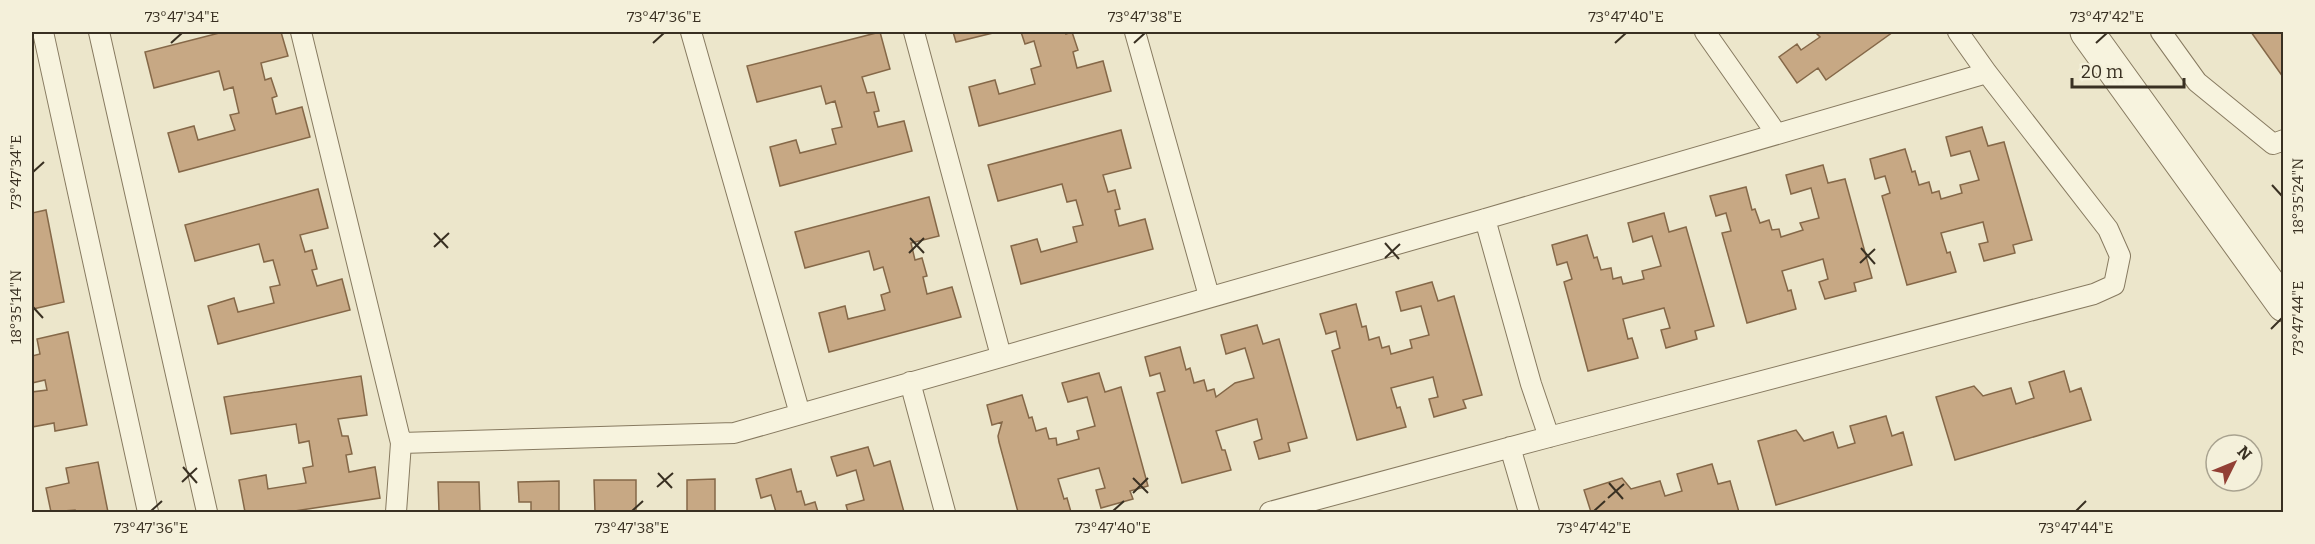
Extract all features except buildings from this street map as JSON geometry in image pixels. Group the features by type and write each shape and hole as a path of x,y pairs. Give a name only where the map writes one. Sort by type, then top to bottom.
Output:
{"street":[{"path":"2087,32 2283,305"}],"lane":[{"path":"44,32 148,513"},
{"path":"99,32 207,512"},
{"path":"301,32 401,443 396,513"},
{"path":"691,32 800,414"},
{"path":"914,32 1001,356"},
{"path":"1135,32 1209,296"},
{"path":"1705,32 1776,134"},
{"path":"1270,513 1510,447 2083,297 2114,285 2120,256 2108,229 1958,32"},
{"path":"2161,32 2197,82 2273,144 2283,140"},
{"path":"401,443 734,433 1987,73"},
{"path":"1485,219 1531,384 1550,437"},
{"path":"910,382 945,513"},
{"path":"1510,447 1529,513"}]}
